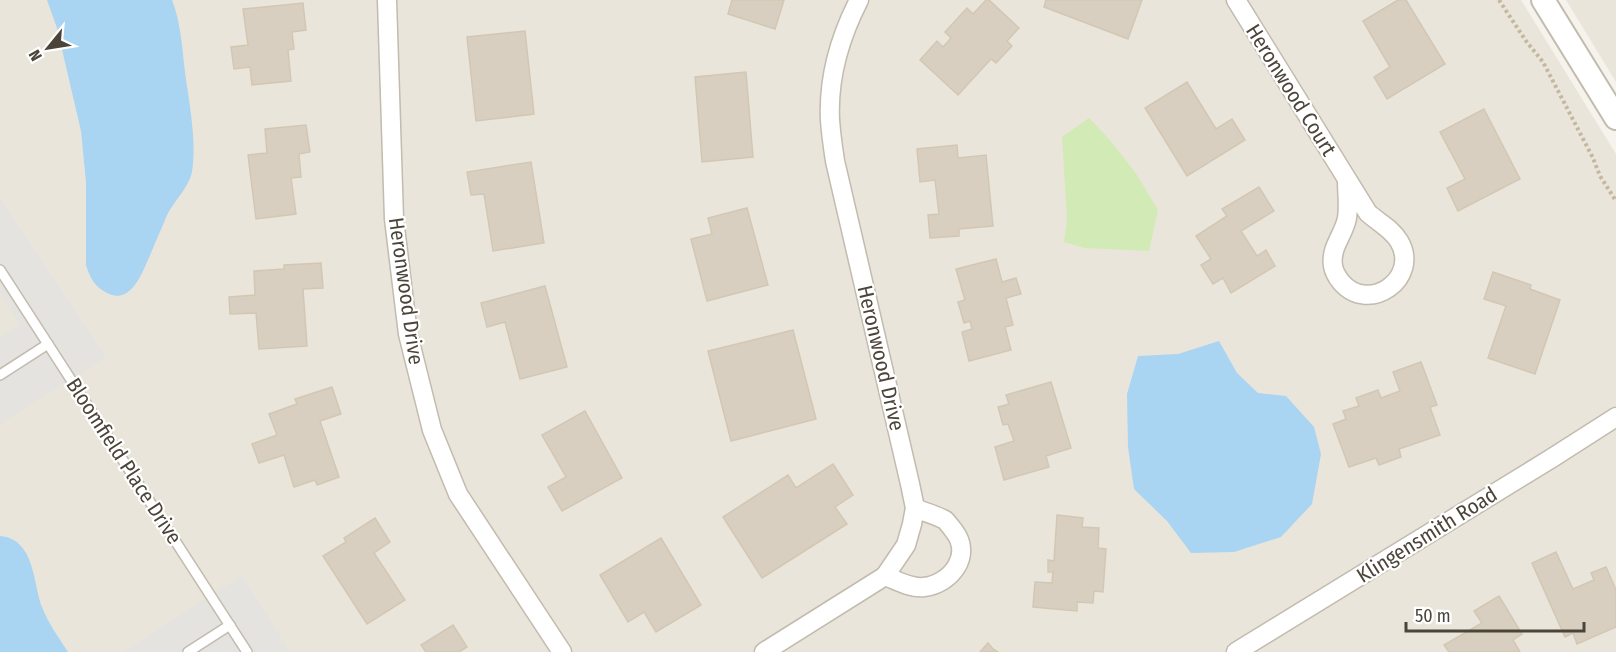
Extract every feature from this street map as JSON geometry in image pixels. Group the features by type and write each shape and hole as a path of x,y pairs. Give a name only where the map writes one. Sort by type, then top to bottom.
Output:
{"street":[{"name":"Heronwood Drive","path":"387,0 394,219 408,334 432,430 458,494 562,652"},
{"name":"Heronwood Drive","path":"764,652 885,576 906,545 915,508 835,161 830,119 832,81 840,41 859,0"},
{"name":"Heronwood Court","path":"1236,0 1368,213 1399,240 1404,262 1401,273 1396,283 1377,294 1365,295 1354,292 1338,278 1333,267 1332,256 1335,245 1347,218 1347,181"},
{"path":"1543,0 1616,118"},
{"name":"Klingensmith Road","path":"1236,652 1616,417"},
{"path":"885,576 922,588 949,577 958,565 962,551 957,535 946,521 915,508"}],"lane":[{"name":"Bloomfield Place Drive","path":"0,270 248,652"},
{"path":"0,375 48,344"},
{"path":"188,652 230,624"}],"path":[{"path":"1499,0 1543,62 1593,158 1600,177 1616,201"}],"shaded area":[{"path":"0,0 1521,0 1616,154 1616,652 0,652"},
{"path":"1566,0 1616,0 1616,82"},
{"path":"0,198 106,357 0,424 0,337 20,324 0,292"},
{"path":"242,575 290,652 123,652"}],"green space":[{"path":"1089,118 1135,172 1158,210 1149,251 1084,248 1064,242 1067,219 1062,137"}],"water":[{"path":"47,0 172,0 177,18 192,122 194,147 192,172 188,183 167,215 140,277 130,291 123,295 116,296 99,288 91,278 86,265 86,182 81,131 57,28"},
{"path":"1219,341 1237,373 1258,393 1286,396 1314,427 1321,454 1312,504 1281,537 1234,552 1191,553 1167,521 1134,489 1128,447 1127,394 1138,356 1178,354"},
{"path":"0,536 11,539 26,553 44,613 68,652 0,652"}],"building":[{"path":"732,0 784,0 775,29 728,14"},
{"path":"986,0 989,0 1019,28 1007,41 1012,46 996,63 991,59 958,95 920,60 937,41 943,47 951,38 945,32 967,8 973,14"},
{"path":"1046,0 1142,0 1128,39 1044,7"},
{"path":"1398,0 1406,0 1445,64 1387,99 1374,77 1390,67 1363,21"},
{"path":"303,3 306,30 292,32 294,49 288,50 291,81 252,85 250,67 234,69 231,47 248,45 243,9"},
{"path":"525,31 534,114 476,121 467,37"},
{"path":"746,72 753,157 702,162 695,77"},
{"path":"1187,82 1216,129 1232,119 1245,140 1187,176 1145,108"},
{"path":"1484,109 1520,179 1458,211 1447,188 1465,179 1440,132"},
{"path":"306,125 310,152 299,154 301,177 291,178 296,214 256,219 248,155 267,153 265,129"},
{"path":"957,145 958,158 986,155 993,226 959,229 959,236 930,238 928,215 939,214 935,180 920,182 917,149"},
{"path":"531,162 544,243 493,251 484,194 471,195 467,172"},
{"path":"1259,187 1274,211 1241,231 1257,256 1266,250 1275,266 1231,293 1223,278 1213,284 1201,265 1211,259 1196,236 1227,216 1222,209"},
{"path":"747,208 768,285 707,301 691,239 712,234 708,218"},
{"path":"996,259 1002,282 1016,278 1021,294 1006,298 1013,325 1005,327 1011,350 969,361 962,332 972,329 970,321 964,323 958,302 965,300 956,269"},
{"path":"321,263 323,288 303,289 307,346 259,349 256,313 230,314 229,297 255,295 254,271 284,269 284,265"},
{"path":"1493,272 1531,285 1530,289 1560,300 1535,374 1488,358 1506,306 1484,299"},
{"path":"545,286 567,367 520,379 505,322 487,327 481,303"},
{"path":"793,330 816,419 731,441 708,351"},
{"path":"1421,362 1437,405 1430,407 1440,435 1399,449 1401,457 1379,465 1376,458 1349,467 1333,424 1346,419 1343,411 1359,406 1356,398 1378,390 1381,398 1400,391 1393,372"},
{"path":"1051,382 1071,448 1046,456 1049,467 1004,480 995,447 1014,441 1008,424 1003,425 998,407 1009,404 1006,395"},
{"path":"332,387 341,414 320,421 339,477 317,485 315,480 294,487 284,455 259,463 252,444 277,435 269,414 297,404 295,399"},
{"path":"585,411 622,478 562,511 548,487 566,477 542,435"},
{"path":"833,464 853,495 835,507 847,524 762,578 723,517 788,475 796,488"},
{"path":"1057,515 1083,518 1082,527 1099,528 1098,548 1106,549 1103,592 1094,591 1093,603 1077,602 1077,611 1033,607 1035,582 1052,583 1053,572 1048,572 1048,560 1054,561"},
{"path":"375,518 390,542 374,553 405,600 367,624 323,556 346,542 344,538"},
{"path":"661,538 701,605 656,632 644,612 628,622 600,575"},
{"path":"1556,552 1573,589 1594,580 1591,573 1606,567 1616,590 1616,627 1577,644 1573,633 1565,637 1532,563"},
{"path":"1499,596 1522,634 1513,640 1520,652 1449,652 1444,645 1482,623 1474,611"},
{"path":"453,625 467,647 459,652 426,652 421,645"},
{"path":"988,643 993,649 998,652 980,652"}]}
